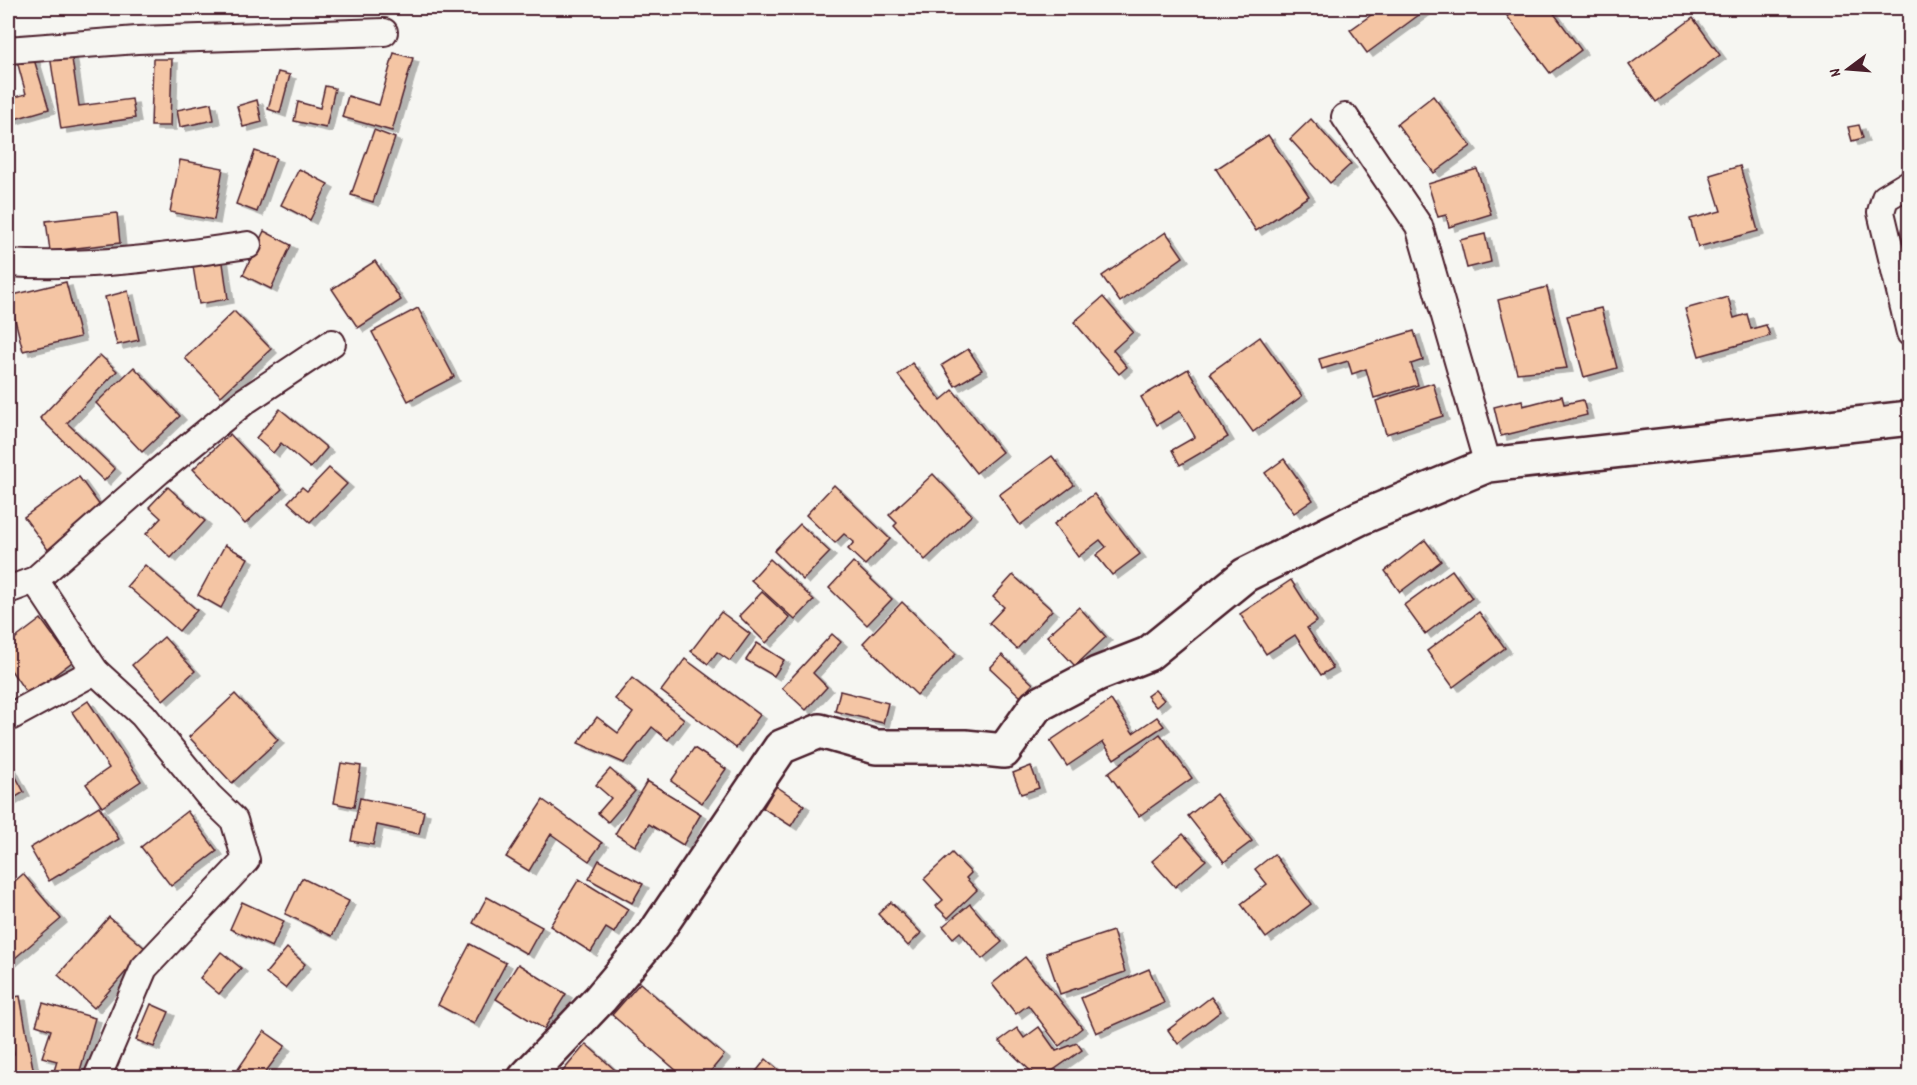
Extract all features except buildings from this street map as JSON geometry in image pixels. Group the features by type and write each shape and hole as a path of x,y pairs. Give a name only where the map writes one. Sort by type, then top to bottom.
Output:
{"street":[{"path":"8,50 137,40 384,32"},
{"path":"1345,117 1419,226 1488,465"},
{"path":"1910,183 1885,198 1881,212 1910,333"},
{"path":"8,263 61,267 144,261 248,245"},
{"path":"8,590 35,580 159,471 245,401 332,343"},
{"path":"525,1077 600,999 654,935 781,747 820,731 876,747 965,747 1004,751 1036,706 1097,674 1148,654 1245,575 1360,518 1488,465 1910,418"},
{"path":"35,580 95,671 143,715 209,796 234,820 246,860 144,968 98,1077"},
{"path":"8,718 95,671"}]}
